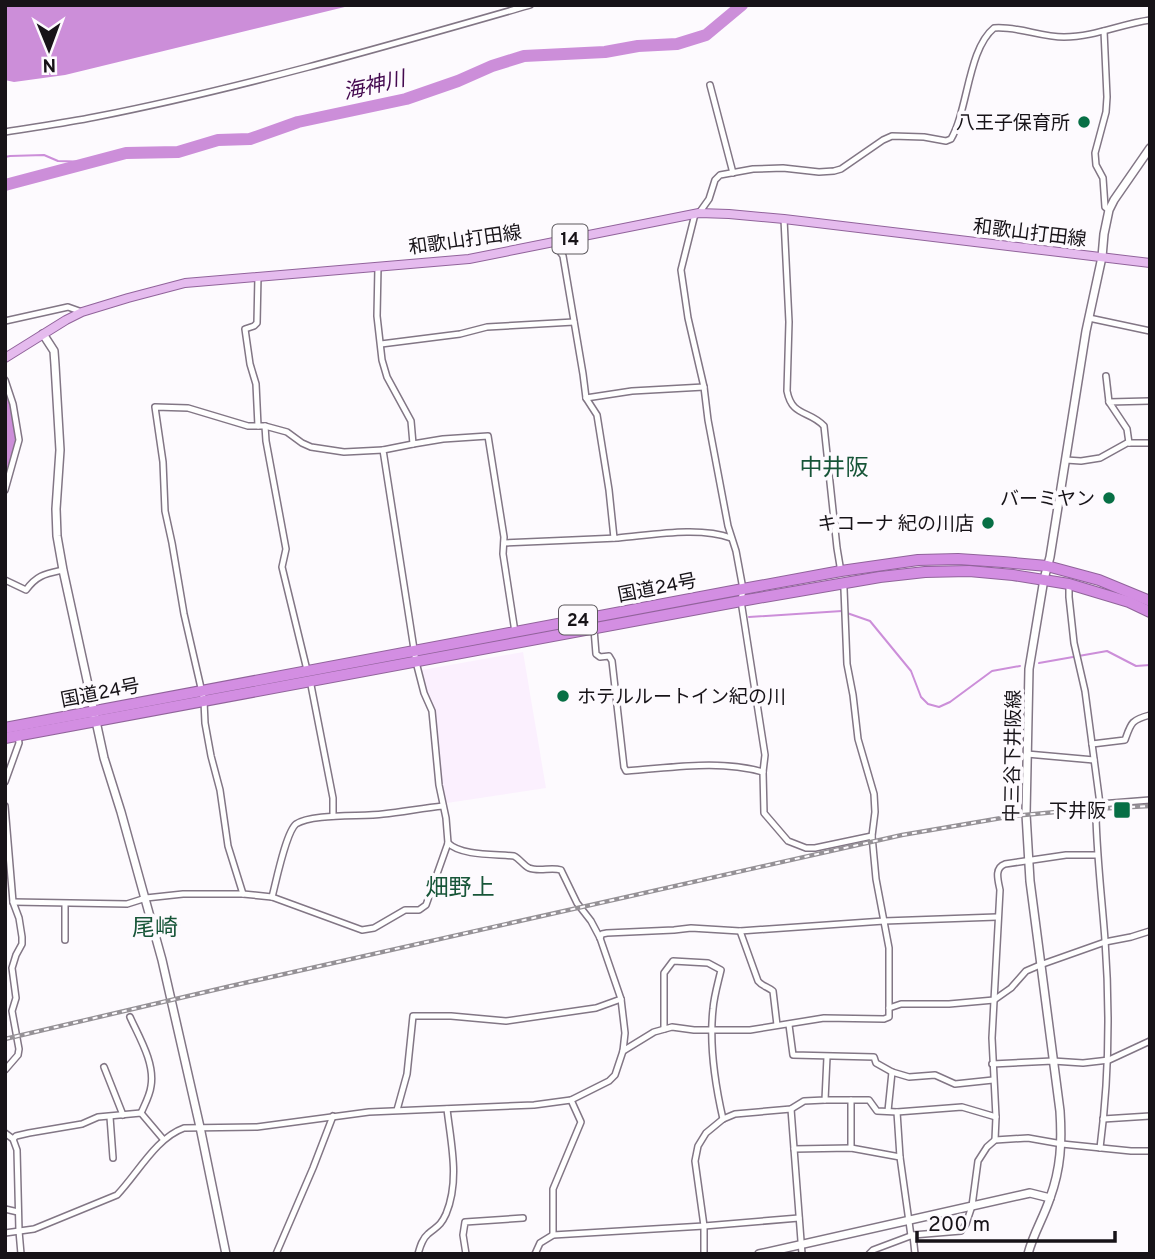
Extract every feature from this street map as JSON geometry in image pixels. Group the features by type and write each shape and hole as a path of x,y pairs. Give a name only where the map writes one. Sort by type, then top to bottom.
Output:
{"highway":[{"name":"国道24号","path":"5,738 94,717 309,676 414,650 841,571 918,560 958,559 1047,566 1099,580 1150,601"},
{"name":"国道24号","path":"309,676 416,662 842,583 936,572 969,571 1044,579 1129,602 1150,611"},
{"name":"国道24号","path":"5,728 94,717"}],"main road":[{"name":"和歌山打田線","path":"5,358 82,312 164,287 258,276 469,259 697,214 784,219 1150,263"}],"street":[{"path":"5,132 95,117 213,91 310,67 530,5"},
{"path":"872,836 806,848 789,841 764,813 765,755 741,601 743,589 688,318 681,270 697,214 709,199 715,180 720,175 753,169 834,171 892,136 946,141 951,139 979,51 986,34 994,28 1066,37 1104,32 1150,20"},
{"path":"1104,32 1106,112 1095,153 1096,165 1103,178 1105,207 1109,210 1150,148"},
{"path":"710,85 733,173"},
{"name":"中三谷下井阪線","path":"1028,1254 1050,1198 1062,1144 1027,860 1030,669 1088,318 1109,210"},
{"path":"623,1051 653,1032 672,1027 750,1030 824,1018 889,1017 889,948 876,879 872,836 874,794 858,739 847,664 844,589 824,426 794,408 787,391 789,322 784,219"},
{"path":"553,242 563,256 586,398 597,415 614,538"},
{"path":"378,267 377,316 382,360 387,377 411,421 413,444"},
{"path":"258,276 257,323 254,327 245,329 250,364 257,384 258,426"},
{"path":"5,321 68,307 82,312"},
{"path":"1088,318 1150,331"},
{"path":"381,344 460,334 486,327 574,322"},
{"path":"43,334 54,351 60,450 57,536 63,570 104,758 162,960 226,1254"},
{"path":"1106,376 1109,402 1127,429 1129,443"},
{"path":"5,380 13,404 19,440 5,490"},
{"path":"586,398 632,391 704,387"},
{"path":"1109,402 1149,401"},
{"path":"243,894 228,846 220,790 205,723 203,696 184,614 165,511 163,462 155,408 188,408 248,426 265,426 287,432 311,447 344,452 383,450 443,439 488,436 515,632"},
{"path":"265,426 286,550 282,566 309,676 333,798 333,816"},
{"path":"1066,460 1100,458 1129,443 1150,443"},
{"path":"13,902 127,904 146,898 183,894 243,894 272,897 362,930 374,928 405,910 419,910 426,905 448,843 446,818 439,785 432,711 416,662 383,450"},
{"path":"504,543 698,532 718,533 731,538"},
{"path":"5,580 26,590 34,579 63,570"},
{"path":"1069,584 1075,654 1085,691 1100,803 1150,800"},
{"path":"592,617 596,654 600,657 609,656 612,660 626,771 723,765 747,767 763,772"},
{"path":"1092,744 1125,740 1131,722 1150,715"},
{"path":"5,782 19,743 18,736"},
{"path":"1027,754 1094,760"},
{"path":"5,806 13,902 22,937 22,944 12,968 16,998 12,1011 19,1049 18,1055 5,1070"},
{"path":"272,897 289,836 296,825 307,820 333,816 381,815 443,806"},
{"path":"1096,817 1105,942 1109,1060 1100,1148"},
{"path":"5,1233 34,1229 117,1195 163,1139 184,1128 257,1127 397,1110 534,1105 571,1100 609,1081 615,1075 623,1051 625,1033 621,999 600,938 577,903 561,870 533,869 514,856 467,852 451,847 448,843"},
{"path":"995,1140 992,1038 1000,890 997,870 1005,864 1027,860 1066,855 1097,855"},
{"path":"65,904 65,940"},
{"path":"600,938 607,933 691,928 740,931 884,921 997,917"},
{"path":"740,931 758,981 761,986 768,986 773,991 777,1025"},
{"path":"889,1007 901,1004 994,1000 1012,988 1026,971 1105,942 1150,931"},
{"path":"664,1029 664,973 673,961 708,964 721,970 713,1007 712,1030 716,1089 723,1119"},
{"path":"397,1110 407,1074 413,1016 506,1021 596,1008 621,999"},
{"path":"130,1017 152,1073 151,1086 141,1112"},
{"path":"789,1025 793,1055 874,1057 876,1063 892,1072 909,1077 934,1075 956,1084 993,1080"},
{"path":"992,1064 1053,1061 1083,1063 1109,1060 1150,1041"},
{"path":"825,1100 827,1057"},
{"path":"104,1067 123,1115"},
{"path":"888,1111 892,1072"},
{"path":"553,1235 553,1189 581,1122 571,1100"},
{"path":"704,1254 704,1226 695,1154 706,1133 723,1119 735,1114 791,1109 804,1101 825,1100 869,1100 877,1111 962,1107 996,1117"},
{"path":"851,1100 851,1148"},
{"path":"418,1254 426,1235 438,1228 453,1189 454,1163 447,1109"},
{"path":"791,1109 802,1250"},
{"path":"141,1112 163,1139"},
{"path":"13,1139 16,1136 82,1124 98,1118 141,1112"},
{"path":"897,1112 900,1157 915,1254"},
{"path":"276,1254 333,1116"},
{"path":"1103,1119 1150,1116"},
{"path":"110,1117 113,1158"},
{"path":"5,1133 13,1139 17,1150 21,1254"},
{"path":"869,1254 873,1250 912,1236 961,1231 972,1206 978,1161 995,1140 1028,1138 1100,1148 1150,1150"},
{"path":"794,1149 851,1148 900,1157"},
{"path":"759,1254 802,1250 909,1221 1030,1193 1050,1198"},
{"path":"5,1209 18,1212"},
{"path":"466,1254 463,1235 465,1223 523,1218"},
{"path":"535,1254 540,1243 553,1235 799,1218"}],"shaded area":[{"path":"5,5 353,5 65,75 14,82 5,80"},
{"path":"523,652 546,788 447,803 441,780 435,711 427,694 422,670"}],"waterway":[{"name":"海神川","path":"5,185 126,153 178,152 218,140 250,139 298,122 406,99 524,56 605,52 638,46 677,44 706,35 742,5"},
{"path":"5,157 44,155 58,161 91,162"},
{"name":"海神川","path":"5,401 12,435 5,469"},
{"path":"749,617 842,611"},
{"path":"847,613 870,621 911,671 921,697 928,704 939,707 992,671 1020,666"},
{"path":"1039,663 1107,651 1136,666 1150,665"}],"railway":[{"path":"5,1039 902,835 1013,816 1150,806"}],"place":[{"name":"八王子保育所","path":"1084,122"},
{"name":"バーミヤン","path":"1109,498"},
{"name":"キコーナ 紀の川店","path":"988,523"},
{"name":"ホテルルートイン紀の川","path":"563,696"},
{"name":"下井阪","path":"1122,810"}],"district":[{"name":"中井阪","path":"834,467"},
{"name":"畑野上","path":"460,887"},
{"name":"尾崎","path":"155,927"}]}
